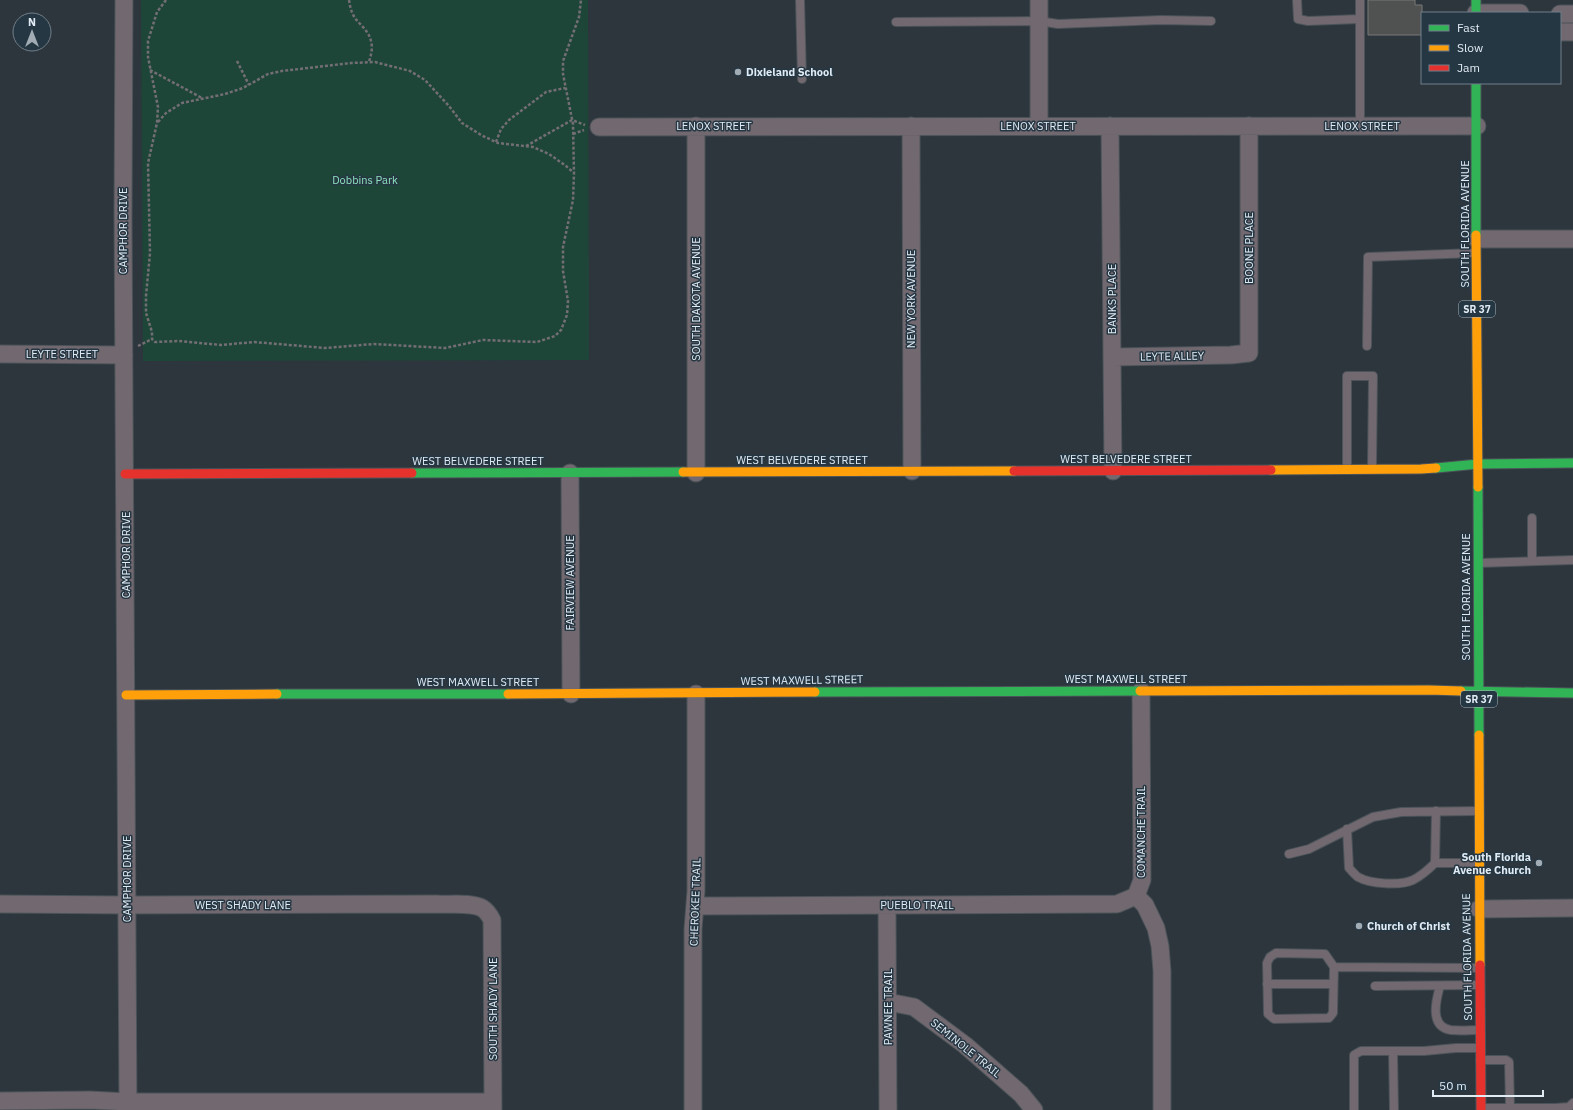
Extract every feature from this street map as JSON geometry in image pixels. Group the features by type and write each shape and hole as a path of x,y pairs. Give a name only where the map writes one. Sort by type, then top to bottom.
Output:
{"street":[{"name":"CAMPHOR DRIVE","path":"124,0 124,355 128,1106"},
{"path":"1038,126 1039,0"},
{"path":"1476,0 1476,12"},
{"path":"1561,14 1573,14"},
{"path":"1561,32 1573,32"},
{"name":"SOUTH FLORIDA AVENUE","path":"1476,84 1476,364 1478,464 1481,1109"},
{"name":"SOUTH DAKOTA AVENUE","path":"696,126 696,472"},
{"name":"NEW YORK AVENUE","path":"911,126 912,471"},
{"name":"BANKS PLACE","path":"1110,126 1113,471"},
{"name":"BOONE PLACE","path":"1231,355 1249,353 1249,126"},
{"name":"LENOX STREET","path":"599,127 1477,126"},
{"path":"1477,246 1573,239"},
{"name":"LEYTE STREET","path":"0,354 124,355"},
{"name":"LEYTE ALLEY","path":"1112,357 1231,355"},
{"name":"WEST BELVEDERE STREET","path":"125,474 1421,469 1478,464 1573,464"},
{"name":"FAIRVIEW AVENUE","path":"570,473 571,694"},
{"name":"WEST MAXWELL STREET","path":"126,695 1429,690 1573,693"},
{"name":"COMANCHE TRAIL","path":"1136,896 1142,880 1141,691"},
{"name":"CHEROKEE TRAIL","path":"693,1110 693,929 696,906 696,694"},
{"path":"1136,896 1145,906 1156,928 1160,946 1162,971 1162,1110"},
{"name":"PUEBLO TRAIL","path":"696,906 1117,904 1136,896"},
{"name":"WEST SHADY LANE","path":"0,904 437,904 475,905 486,910"},
{"name":"PAWNEE TRAIL","path":"887,905 888,1110"},
{"path":"1479,909 1573,908"},
{"name":"SOUTH SHADY LANE","path":"486,910 492,920 493,1106"},
{"name":"SEMINOLE TRAIL","path":"888,1002 914,1007 965,1045 1021,1094 1034,1110"},
{"path":"0,1100 90,1100 128,1106 493,1106"}],"lane":[{"path":"800,0 802,79"},
{"path":"1297,0 1298,19 1308,21 1360,19"},
{"path":"1360,0 1360,126"},
{"path":"896,22 1038,21 1058,24 1161,20 1211,21"},
{"path":"1367,346 1368,257 1477,246"},
{"path":"1347,469 1347,376 1373,376 1372,469"},
{"path":"1532,518 1532,561"},
{"path":"1478,564 1573,560"},
{"path":"1435,863 1436,811"},
{"path":"1289,854 1309,849 1373,817 1401,812 1479,811"},
{"path":"1347,829 1349,868 1358,877 1376,883 1399,884 1412,881 1422,875 1435,863 1479,863"},
{"path":"1276,953 1324,954 1334,967 1333,1014 1329,1018 1274,1019 1268,1014 1267,963 1270,957 1276,953"},
{"path":"1334,967 1480,968"},
{"path":"1267,984 1333,984"},
{"path":"1375,986 1480,985"},
{"path":"1440,986 1435,1009 1437,1020 1442,1027 1451,1030 1480,1030"},
{"path":"1354,1110 1354,1055 1361,1051 1480,1048"},
{"path":"1393,1051 1394,1110"},
{"path":"1480,1060 1506,1060 1510,1062 1510,1108"},
{"path":"1481,1109 1556,1109 1569,1107 1573,1103"}],"path":[{"path":"166,0 157,12 148,41 148,57 158,107 157,122 148,163 150,253 146,313 152,332 152,339 155,342 179,341 220,345 254,342 325,348 374,344 445,348 483,340 537,342 555,336 561,330 567,315 568,301 563,271 563,247 573,200 574,174 572,120 565,88 563,60 579,17 581,0"},
{"path":"349,0 350,9 355,18 364,27 371,39 372,48 370,62"},
{"path":"237,62 249,85"},
{"path":"157,122 166,113 182,103 225,94 249,85 268,74 282,71 370,62 394,66 410,71 425,80 462,123 481,135 496,142 533,147 549,154 566,166 574,174"},
{"path":"150,70 202,98"},
{"path":"496,142 501,129 509,120 546,92 565,88"},
{"path":"572,120 580,124 599,127"},
{"path":"526,146 572,120"}],"green space":[{"name":"Dobbins Park","path":"141,0 588,0 589,360 143,361"}],"building":[{"path":"1368,0 1415,0 1415,5 1422,5 1421,35 1368,35"}],"traffic: fast":[{"path":"1476,0 1476,12"},
{"path":"1476,84 1476,235"},
{"path":"1436,468 1478,464 1573,463"},
{"path":"412,473 683,472"},
{"path":"1478,487 1479,735"},
{"path":"815,692 1140,691"},
{"path":"1461,691 1573,693"},
{"path":"277,694 508,694"}],"traffic: slow":[{"path":"1476,235 1478,487"},
{"path":"1271,470 1436,468"},
{"path":"683,472 1014,471"},
{"path":"1140,691 1461,691"},
{"path":"508,694 815,692"},
{"path":"126,695 277,694"},
{"path":"1479,735 1480,965"}],"traffic: jam":[{"path":"1014,471 1271,470"},
{"path":"125,474 412,473"},
{"path":"1480,965 1481,1110"}],"place":[{"name":"Dixieland School","path":"738,72"},
{"name":"South Florida Avenue Church","path":"1539,863"},
{"name":"Church of Christ","path":"1359,926"}]}
